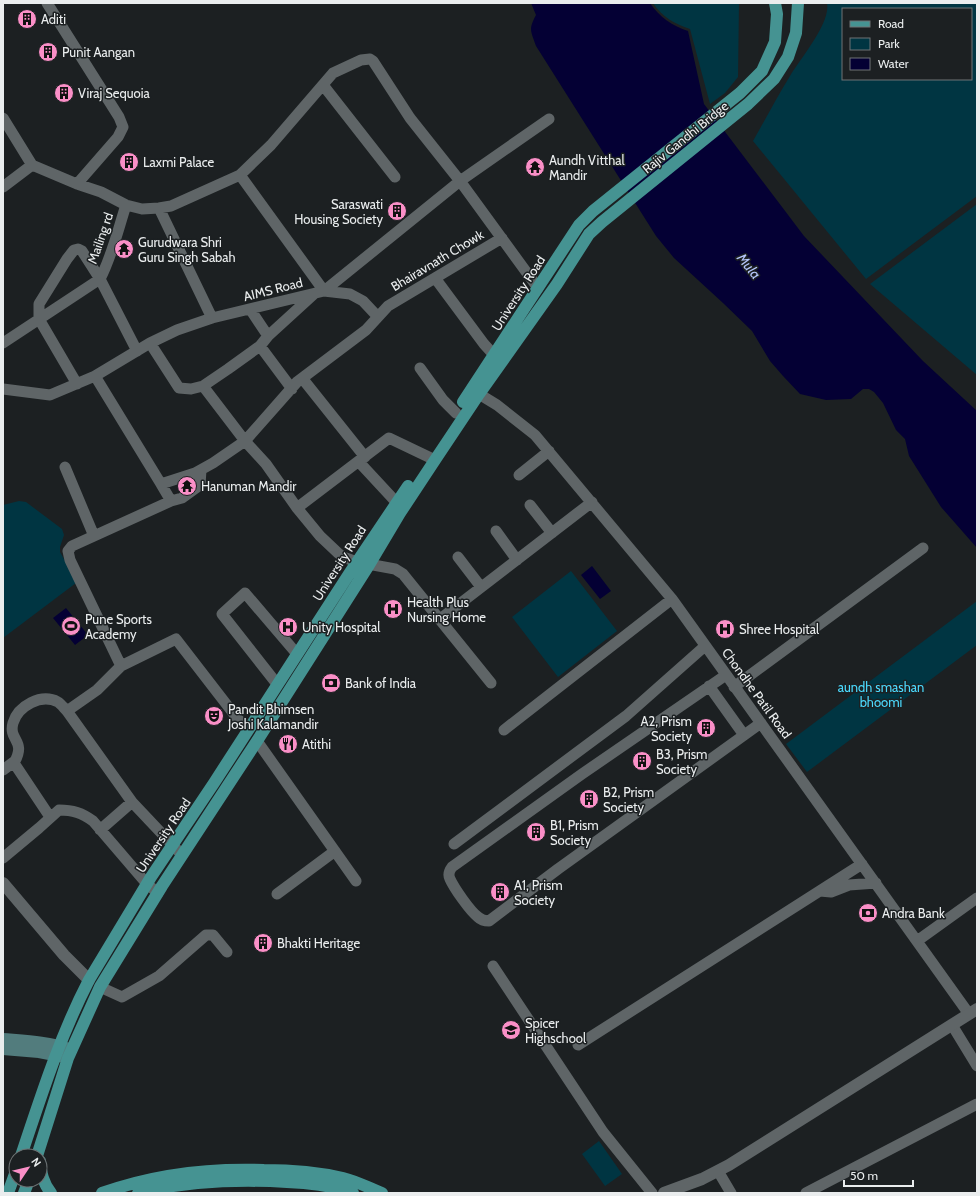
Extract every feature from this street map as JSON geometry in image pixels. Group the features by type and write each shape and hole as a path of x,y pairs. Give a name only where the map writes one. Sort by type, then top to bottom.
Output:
{"main road":[{"name":"Rajiv Gandhi Bridge","path":"594,211 740,93 762,71 775,42 777,14 775,3"},
{"name":"Rajiv Gandhi Bridge","path":"602,222 748,104 774,79 788,57 796,32 798,3"},
{"name":"University Road","path":"41,1148 70,1054 100,987 182,855 257,742 369,565 432,458 456,413 579,225 594,211"},
{"name":"University Road","path":"24,1148 57,1050 80,998 89,980 147,884 397,503 432,458 547,298 589,234 602,222"},
{"path":"538,288 547,298"},
{"path":"89,980 100,987"},
{"path":"3,1039 40,1042 70,1054"},
{"path":"3,1049 57,1050"},
{"path":"102,1193 126,1185 176,1174 235,1169 304,1172 346,1187"},
{"path":"138,1193 177,1185 235,1180 303,1183 346,1187 382,1193"}],"street":[{"path":"47,3 119,117 123,127 118,137 77,184"},
{"path":"3,118 32,165 77,184 101,192 126,205 142,209 159,208 170,206 240,175 272,145 333,73 361,60 370,59 373,61 410,118 460,181 502,238"},
{"path":"323,85 395,177"},
{"name":"AIMS Road","path":"3,389 50,395 95,376 150,343 177,330 212,318 320,292 460,181 549,119"},
{"path":"3,187 32,165"},
{"path":"240,175 320,292"},
{"name":"Mailing rd","path":"100,279 113,249 126,205"},
{"path":"159,208 212,318"},
{"name":"Bhairavnath Chowk","path":"161,484 201,470 245,441 302,378 366,330 388,306 502,238 538,288"},
{"path":"77,384 39,318 39,304 74,250 82,250 100,279 137,351"},
{"path":"435,278 484,344 494,355"},
{"path":"3,342 100,279"},
{"path":"150,343 179,388 191,389 203,386 260,346 268,336 320,292 350,294 363,301 378,317"},
{"path":"250,309 268,336"},
{"path":"260,346 292,389"},
{"path":"420,368 443,400 456,413"},
{"path":"95,376 171,501"},
{"path":"302,378 362,459 397,503"},
{"path":"203,386 245,441 266,464 297,508 320,536 343,557 369,565 395,569 403,574 491,683"},
{"name":"Chondhe Patil Road","path":"478,394 497,405 535,435 672,599 917,941 973,1012"},
{"path":"297,508 389,438 432,458"},
{"path":"519,475 549,451"},
{"path":"65,467 94,536"},
{"path":"121,666 70,560 68,551 72,546 171,501 182,498 200,486 201,470"},
{"path":"440,619 592,502"},
{"path":"530,505 552,533"},
{"path":"496,531 517,560"},
{"path":"734,687 923,548"},
{"path":"458,557 481,587"},
{"path":"277,684 222,614 245,593 297,654"},
{"path":"504,730 672,599"},
{"path":"66,711 97,690 121,666 176,639 248,730"},
{"path":"454,844 626,716 705,646"},
{"path":"726,675 582,774 452,867 449,872 450,878 464,900 478,917 484,921 489,921 558,869 761,723"},
{"path":"709,686 744,735"},
{"path":"3,770 15,761 19,755 19,745 12,733 13,722 20,711 30,703 41,699 59,702 132,802 182,855"},
{"path":"257,742 356,880"},
{"path":"15,761 14,763 50,817"},
{"path":"100,830 132,802"},
{"path":"3,858 59,810 71,810 82,814 93,821 147,884 158,893"},
{"path":"276,894 335,851"},
{"path":"578,1045 862,864"},
{"path":"3,883 64,955 89,980"},
{"path":"819,891 831,892 849,885 876,883"},
{"path":"917,941 977,898"},
{"path":"100,987 122,997 159,976 206,936 213,935 227,952"},
{"path":"493,966 604,1132 652,1193"},
{"path":"664,1193 702,1179 718,1171 973,1012"},
{"path":"952,1025 977,1066"},
{"path":"806,1193 977,1104"},
{"path":"718,1171 731,1193"}],"green space":[{"path":"653,3 739,3 738,77 725,93 710,104 690,29 669,19 660,12"},
{"path":"827,3 977,3 977,196 866,279 753,141 785,84 814,41 827,11"},
{"path":"977,204 977,375 870,284"},
{"path":"19,501 26,502 62,529 64,535 60,552 76,583 3,638 3,505"},
{"path":"571,571 617,631 558,677 512,617"},
{"name":"aundh smashan bhoomi","path":"977,601 977,645 807,772 786,744"},
{"path":"599,1141 622,1174 605,1186 582,1154"}],"water":[{"name":"Mula","path":"531,3 650,3 658,13 667,20 688,31 704,104 804,236 923,361 977,411 977,548 941,507 909,456 905,439 896,430 883,403 874,392 869,389 863,389 851,399 826,400 800,394 770,361 752,331 674,258 656,236 536,46 531,27 536,15"},
{"path":"592,566 611,591 600,599 581,575"},
{"name":"Pune Sports Academy","path":"66,608 88,635 75,645 53,618"}],"place":[{"name":"Aditi","path":"27,19"},
{"name":"Punit Aangan","path":"48,52"},
{"name":"Viraj Sequoia","path":"64,93"},
{"name":"Laxmi Palace","path":"129,162"},
{"name":"Aundh Vitthal Mandir","path":"535,167"},
{"name":"Saraswati Housing Society","path":"397,211"},
{"name":"Gurudwara Shri Guru Singh Sabah","path":"124,249"},
{"name":"Hanuman Mandir","path":"187,486"},
{"name":"Health Plus Nursing Home","path":"393,609"},
{"name":"Pune Sports Academy","path":"71,626"},
{"name":"Unity Hospital","path":"288,627"},
{"name":"Shree Hospital","path":"725,629"},
{"name":"Bank of India","path":"331,683"},
{"name":"Pandit Bhimsen Joshi Kalamandir","path":"214,716"},
{"name":"A2, Prism Society","path":"706,728"},
{"name":"Atithi","path":"288,744"},
{"name":"B3, Prism Society","path":"642,761"},
{"name":"B2, Prism Society","path":"589,799"},
{"name":"B1, Prism Society","path":"536,832"},
{"name":"A1, Prism Society","path":"500,892"},
{"name":"Andra Bank","path":"868,913"},
{"name":"Bhakti Heritage","path":"263,943"},
{"name":"Spicer Highschool","path":"511,1030"}]}
